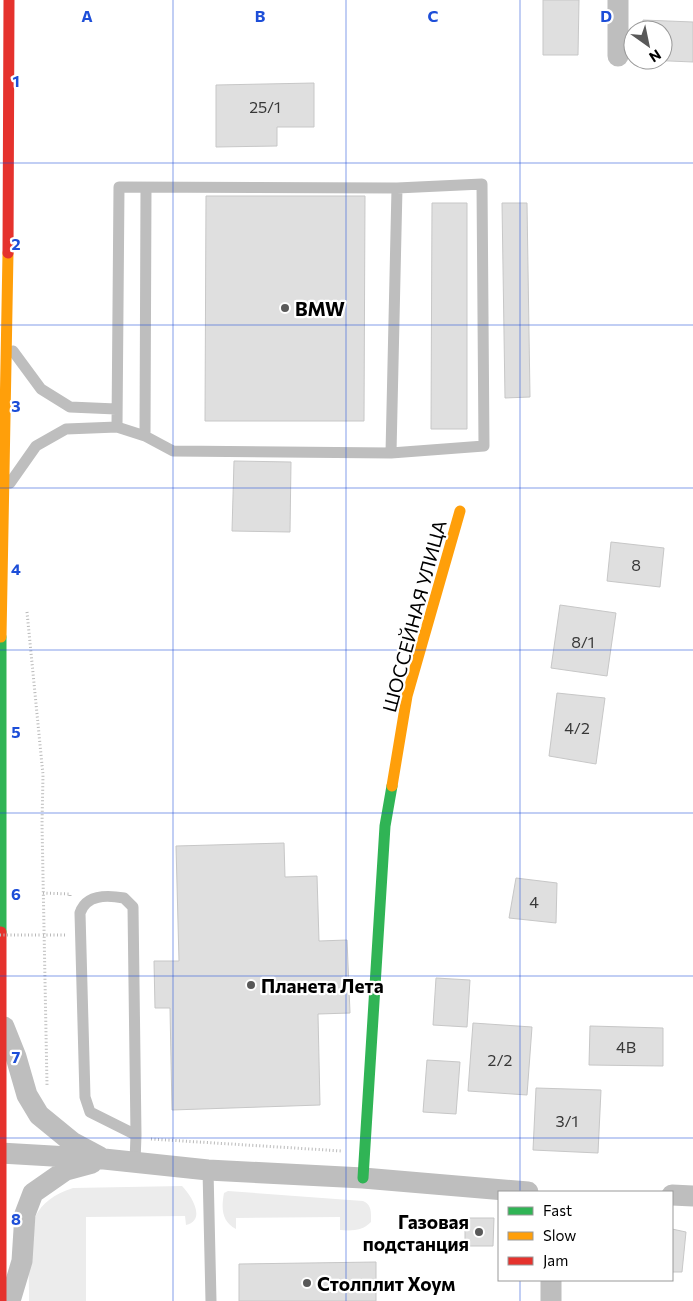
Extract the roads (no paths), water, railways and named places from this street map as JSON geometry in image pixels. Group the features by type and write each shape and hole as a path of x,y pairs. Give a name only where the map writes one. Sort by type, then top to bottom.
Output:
{"main road":[{"path":"1,1301 1,634 9,0"},
{"name":"ШОССЕЙНАЯ УЛИЦА","path":"363,1178 385,826 406,696 460,512"}],"street":[{"path":"618,0 618,56"},
{"path":"2,1022 16,1057 27,1095 39,1115 72,1142 104,1159"},
{"path":"0,1154 104,1159 208,1170 363,1178 516,1191"},
{"path":"10,1301 22,1261 25,1214 34,1193 66,1170 104,1159"},
{"path":"673,1195 693,1196"},
{"path":"551,1281 551,1301"}],"lane":[{"path":"4,491 36,446 66,429 117,427 145,436 173,451 391,453 484,446 482,184 397,188 119,187 117,427"},
{"path":"145,436 146,188"},
{"path":"391,453 397,188"},
{"path":"6,326 14,355 41,389 70,407 116,409"},
{"path":"135,1162 136,1135 133,907 124,898 96,897 87,901 80,913 84,1097 90,1112 136,1135"},
{"path":"208,1170 211,1301"}],"place":[{"name":"BMW","path":"285,308"},
{"name":"Планета Лета","path":"251,985"},
{"name":"Газовая подстанция","path":"479,1232"},
{"name":"Столплит Хоум","path":"307,1283"}]}
